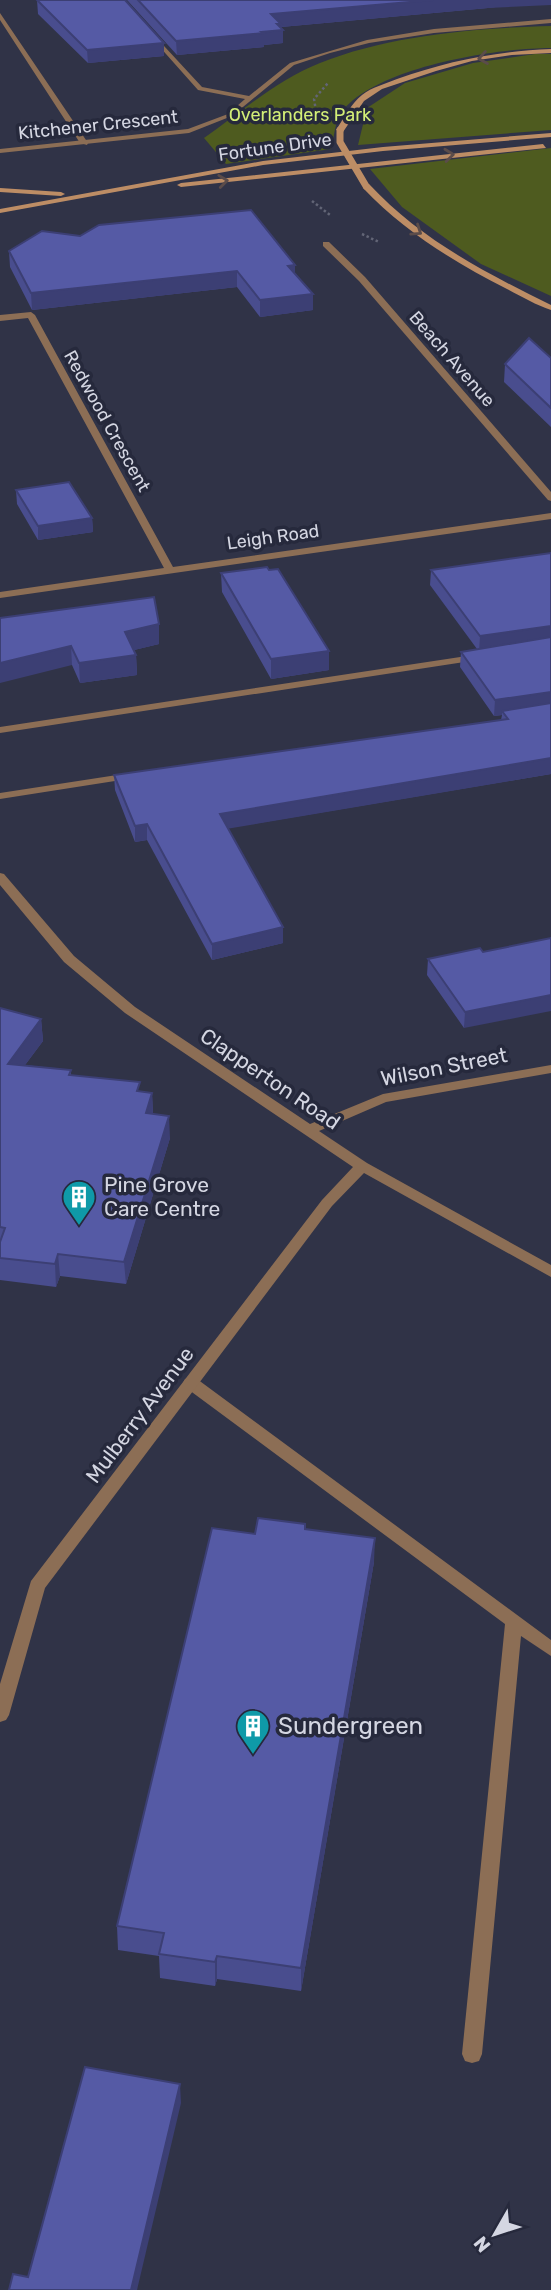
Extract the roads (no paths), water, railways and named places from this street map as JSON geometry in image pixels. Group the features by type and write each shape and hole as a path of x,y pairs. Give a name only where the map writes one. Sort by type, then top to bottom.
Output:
{"main road":[{"path":"551,51 463,61 370,92 352,111 341,130 340,142 366,186 380,202 410,226 461,260 551,308"},
{"name":"Fortune Drive","path":"0,211 263,163 383,149 551,135"},
{"name":"Fortune Drive","path":"130,186 199,184 551,145"},
{"path":"0,190 83,195"}],"street":[{"path":"0,15 84,142"},
{"name":"Kitchener Crescent","path":"0,152 189,131 230,115 292,64 369,41 434,31 551,21"},
{"path":"147,30 200,89 249,98"},
{"name":"Beach Avenue","path":"326,243 362,279 551,498"},
{"name":"Redwood Crescent","path":"0,318 31,315 170,569"},
{"name":"Leigh Road","path":"0,595 551,516"},
{"path":"0,730 496,654"},
{"path":"0,796 138,775"},
{"name":"Clapperton Road","path":"0,877 69,959 130,1010 362,1166 551,1272"},
{"name":"Wilson Street","path":"309,1130 383,1098 551,1069"},
{"name":"Mulberry Avenue","path":"0,1715 37,1586 327,1203 362,1166"},
{"path":"191,1382 551,1648"},
{"path":"472,2054 514,1622"}],"place":[{"name":"Pine Grove Care Centre","path":"79,1227"},
{"name":"Sundergreen","path":"253,1756"}],"park label":[{"name":"Overlanders Park","path":"300,115"}]}
